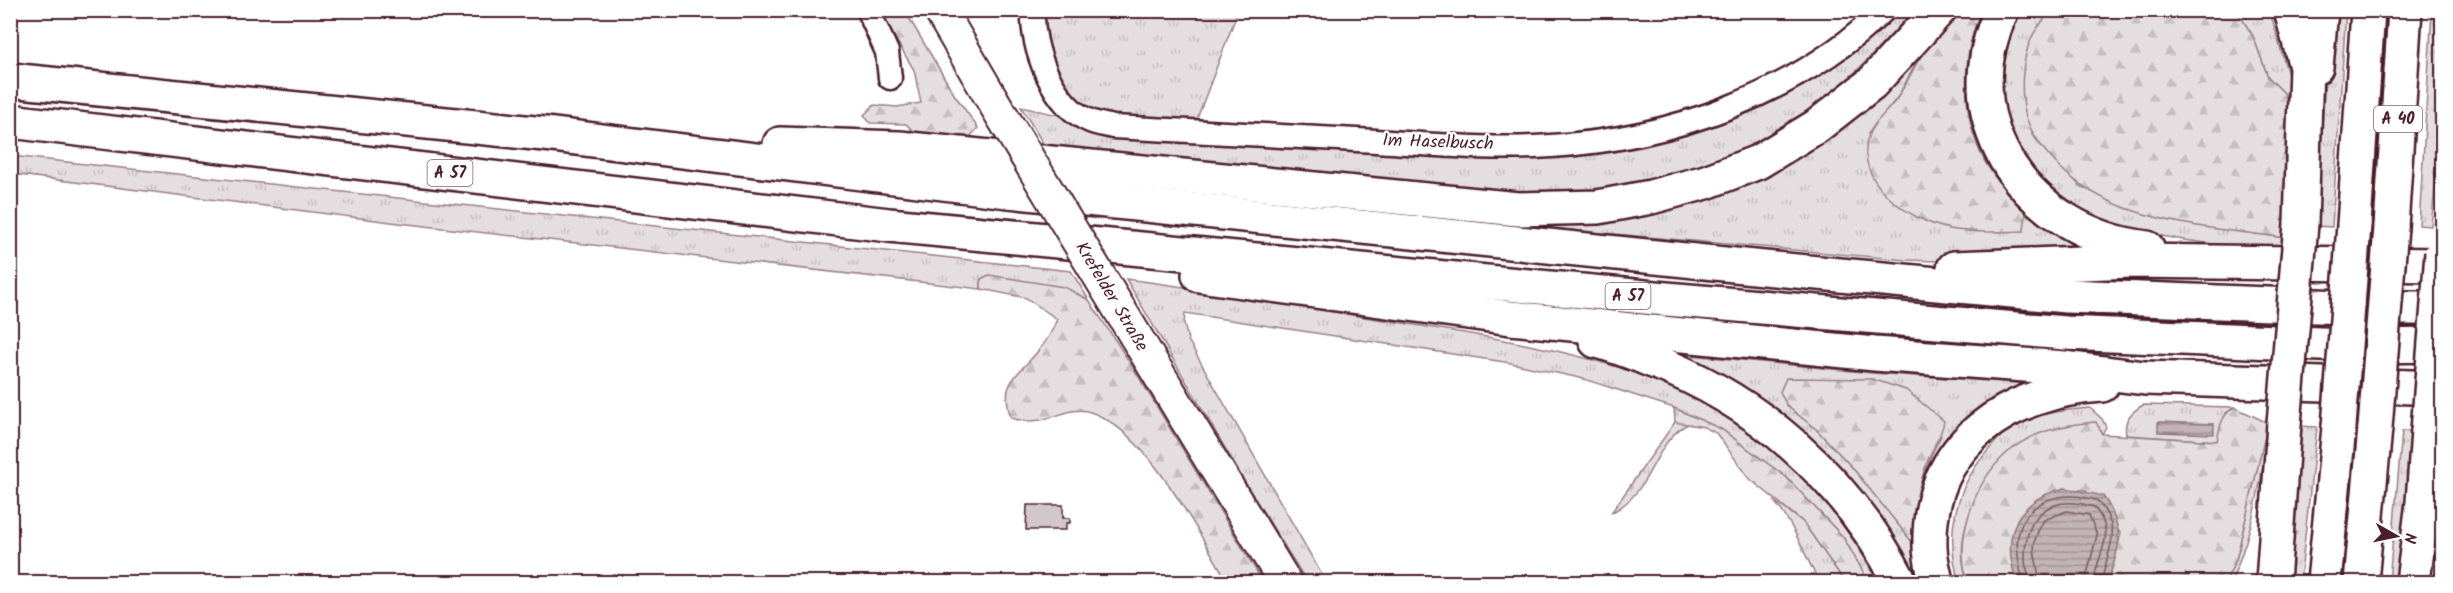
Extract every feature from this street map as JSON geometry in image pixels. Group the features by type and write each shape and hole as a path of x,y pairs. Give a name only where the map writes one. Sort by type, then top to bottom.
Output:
{"highway":[{"path":"544,134 607,130 742,142 899,148 1518,208 1598,207 1706,182 1758,162 1817,126 1872,83 1939,10"},
{"path":"2002,10 1992,30 1984,66 1985,102 1995,138 2028,191 2056,214 2087,234 2132,246 2260,261"},
{"path":"2273,582 2304,174 2306,67 2291,10"},
{"path":"2304,174 2321,10"},
{"name":"A 40","path":"2324,582 2339,427 2368,10"},
{"name":"A 40","path":"2361,582 2391,227 2405,10"},
{"name":"A 57","path":"10,80 544,134 1008,191 1764,268 2066,296 2369,308 2442,308"},
{"name":"A 57","path":"10,122 889,225 1654,298 2054,332 2368,346 2442,345"},
{"path":"889,225 1346,297 1656,333 1875,354 2065,368 2145,378 2442,388"},
{"path":"2413,582 2423,502 2442,253"},
{"path":"1764,268 1866,266 1965,269 2070,262 2260,261 2442,265"},
{"path":"1346,297 1448,320 1556,333 1608,344 1665,365 1716,389 1770,425 1807,457 1846,499 1900,582"},
{"path":"1936,582 1930,546 1933,507 1948,470 1969,437 1997,414 2030,398 2072,387 2133,383 2145,378"},
{"path":"2253,582 2266,548 2278,498"},
{"path":"2423,502 2424,582"}],"main road":[{"name":"Krefelder Straße","path":"940,10 1285,582"}],"street":[{"path":"868,10 887,52 890,78"},
{"name":"Im Haselbusch","path":"1033,10 1038,55 1051,82 1066,102 1088,121 1104,125 1476,146 1551,146 1618,138 1698,118 1762,93 1823,60 1863,31 1884,10"}],"green space":[{"path":"1992,10 1978,104 2080,243 2071,242 2069,255 1964,262 1907,260 1535,227 1536,220 1592,225 1593,215 1709,190 1935,29 1897,98 1868,134 1927,221 1949,229 2023,231 2026,210 1998,180 1984,160 1976,143 1968,105 1967,66 1974,29 1981,11"},
{"path":"879,11 905,11 954,94 978,128 967,140 917,135 906,124 870,123 864,115 874,105 897,107 921,103 914,70"},
{"path":"1039,11 1238,11 1195,124 1113,120 1090,113 1056,78"},
{"path":"1892,11 1913,11 1844,83 1793,122 1766,138 1707,164 1676,175 1614,189 1537,192 1459,189 1047,150 1021,107 1068,117 1496,154 1724,117"},
{"path":"1951,11 1981,11 1974,29 1967,66 1966,86 1971,124 1976,143 1988,167 2026,210 2024,231 1968,231 1934,225 1903,209 1877,184 1869,170 1866,154 1870,132 1898,97 1929,42"},
{"path":"2022,11 2050,11 2032,37 2032,135 2080,186 2128,209 2171,221 2285,238 2284,252 2156,235 2114,223 2075,206 2043,182 2018,150 2004,107 2003,70 2007,45"},
{"path":"2050,11 2237,11 2253,36 2268,77 2285,94 2290,121 2285,238 2191,225 2130,209 2101,197 2075,181 2052,159 2037,140 2028,123 2022,87 2028,46"},
{"path":"2237,11 2270,11 2290,82 2290,193 2285,94 2268,77 2253,36"},
{"path":"2329,11 2346,11 2332,227 2316,226"},
{"path":"2432,11 2442,11 2441,134 2431,226 2419,225"},
{"path":"11,156 1071,271 1089,300 1064,287 981,279 981,289 399,223 11,174"},
{"path":"989,275 1064,287 1089,300 1134,369 1263,582 1228,582 1186,511 1150,459 1130,438 1109,421 1087,411 1078,410 1034,421 1011,418 1007,396 1012,380 1044,344 1057,319 1026,298 981,289 981,279"},
{"path":"1126,279 1511,341 1577,356 1642,375 1679,390 1715,409 1780,456 1835,515 1878,582 1869,582 1843,537 1786,477 1721,429 1674,408 1584,379 1511,363 1185,313 1184,324 1188,340 1326,582 1307,582 1249,489"},
{"path":"1659,352 1872,373 2032,384 1972,422 1928,582 1908,582 1878,532","holes":["1787,406 1941,436 1928,462 1920,489 1916,517 1916,546 1852,467 1816,429"]},
{"path":"1786,378 1872,379 1906,390 1944,421 1926,466 1920,489 1916,547 1852,467 1816,429 1787,406 1780,392"},
{"path":"2143,405 2234,407 2225,414 2217,441 2126,435 2125,430 2129,417"},
{"path":"2234,407 2268,423 2236,560 2225,582 2107,582 2121,534 2085,490 2064,490 2047,495 2033,503 2022,514 2011,544 2012,562 2017,582 1968,582 1963,549 1965,531 1976,496 1995,465 2016,446 2049,430 2096,422 2102,434 2217,441 2226,414"},
{"path":"1674,408 1721,429 1786,477 1843,537 1869,582 1845,582 1803,522 1750,479 1716,433 1704,427 1675,422"},
{"path":"2090,408 2102,419 2106,427 2102,434 2007,453 1986,482 1970,514 1962,547 1963,564 1968,582 1959,582 1953,545 1953,527 1962,493 1979,462 2003,434 2018,423 2044,414"},
{"path":"1675,422 1690,423 1668,441 1637,492 1611,513"},
{"path":"2268,423 2260,484 2251,524 2231,582 2225,582 2236,560"},
{"path":"2352,425 2361,426 2346,582 2339,582"},
{"path":"2299,426 2317,427 2300,582 2286,582"},
{"path":"2402,431 2416,431 2403,582 2389,582"},
{"path":"2442,450 2442,582 2435,534"},
{"path":"1774,501 1803,522 1845,582 1819,582 1794,530"}],"water":[{"path":"2158,422 2214,424 2214,434 2158,432"},
{"path":"2065,488 2103,496 2115,518 2118,528 2118,548 2107,582 2017,582 2010,549 2016,522 2034,501"}],"building":[{"path":"1027,505 1063,505 1063,518 1070,518 1070,523 1066,523 1066,530 1026,530"}]}
